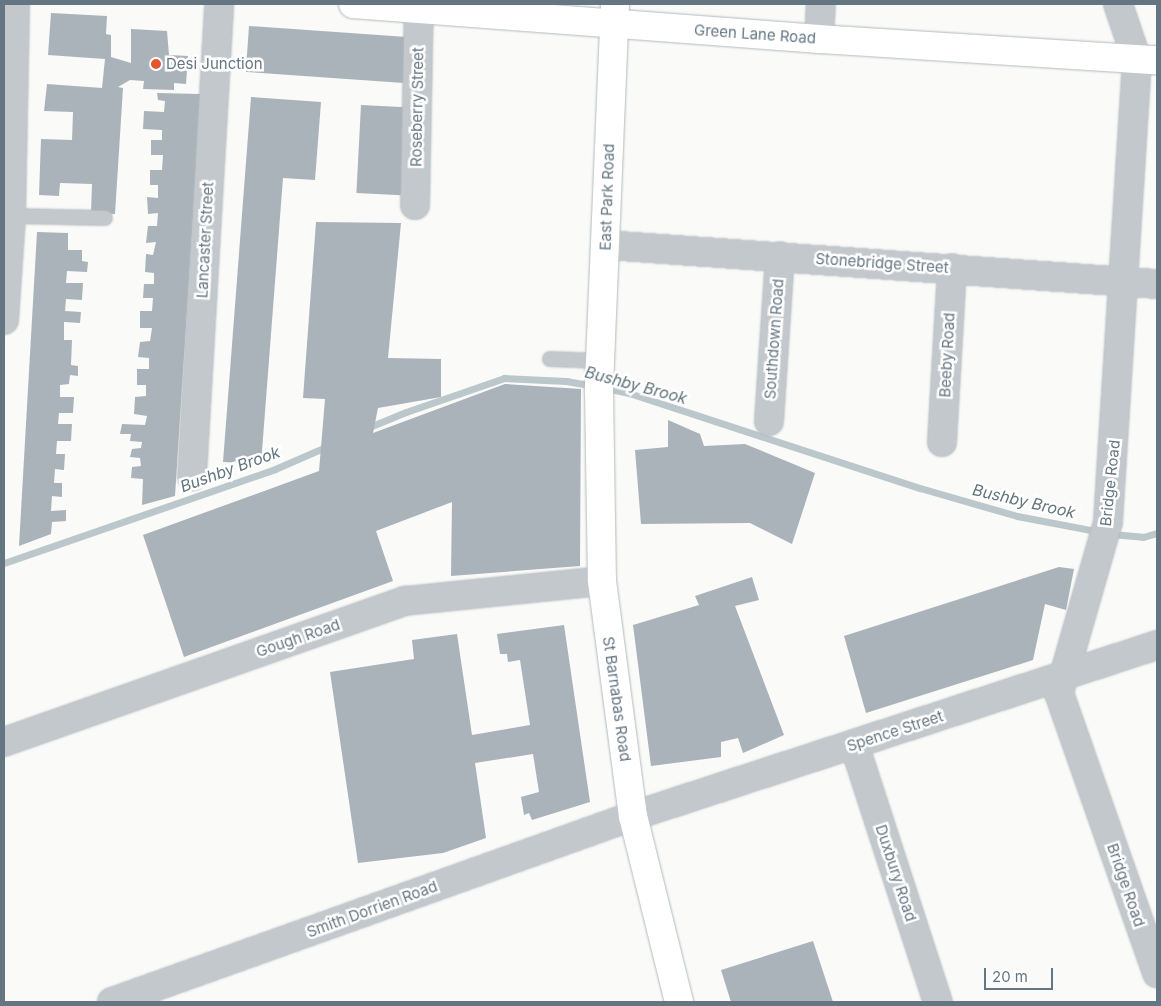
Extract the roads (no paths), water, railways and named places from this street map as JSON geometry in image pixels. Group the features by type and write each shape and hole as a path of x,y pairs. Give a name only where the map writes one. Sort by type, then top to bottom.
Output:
{"main road":[{"name":"Green Lane Road","path":"353,4 614,14 819,39 1147,60"},
{"name":"East Park Road","path":"600,375 614,14"},
{"name":"St Barnabas Road","path":"600,375 602,581 633,816 679,1002"}],"street":[{"path":"4,320 11,216 15,4"},
{"name":"Lancaster Street","path":"192,476 219,4"},
{"path":"819,39 821,4"},
{"name":"Bridge Road","path":"1118,4 1147,60 1125,282 1106,532 1059,693 1157,973"},
{"name":"Roseberry Street","path":"415,205 419,6"},
{"name":"Stonebridge Street","path":"606,245 1157,284"},
{"name":"Southdown Road","path":"769,421 780,256"},
{"name":"Beeby Road","path":"942,442 952,268"},
{"name":"Gough Road","path":"4,742 404,601 602,581"},
{"name":"Spence Street","path":"633,816 1157,645"},
{"name":"Duxbury Road","path":"854,744 938,1002"},
{"name":"Smith Dorrien Road","path":"112,1002 633,816"}],"lane":[{"path":"11,216 105,218"},
{"path":"550,359 600,375"}],"waterway":[{"name":"Bushby Brook","path":"367,428 406,412 504,378 566,381 594,386"},
{"name":"Bushby Brook","path":"605,388 629,393 920,488 1017,516 1101,532"},
{"name":"Bushby Brook","path":"4,563 275,469 328,446"},
{"name":"Bushby Brook","path":"1111,534 1143,537 1157,533"}],"place":[{"name":"Desi Junction","path":"156,64"}]}
